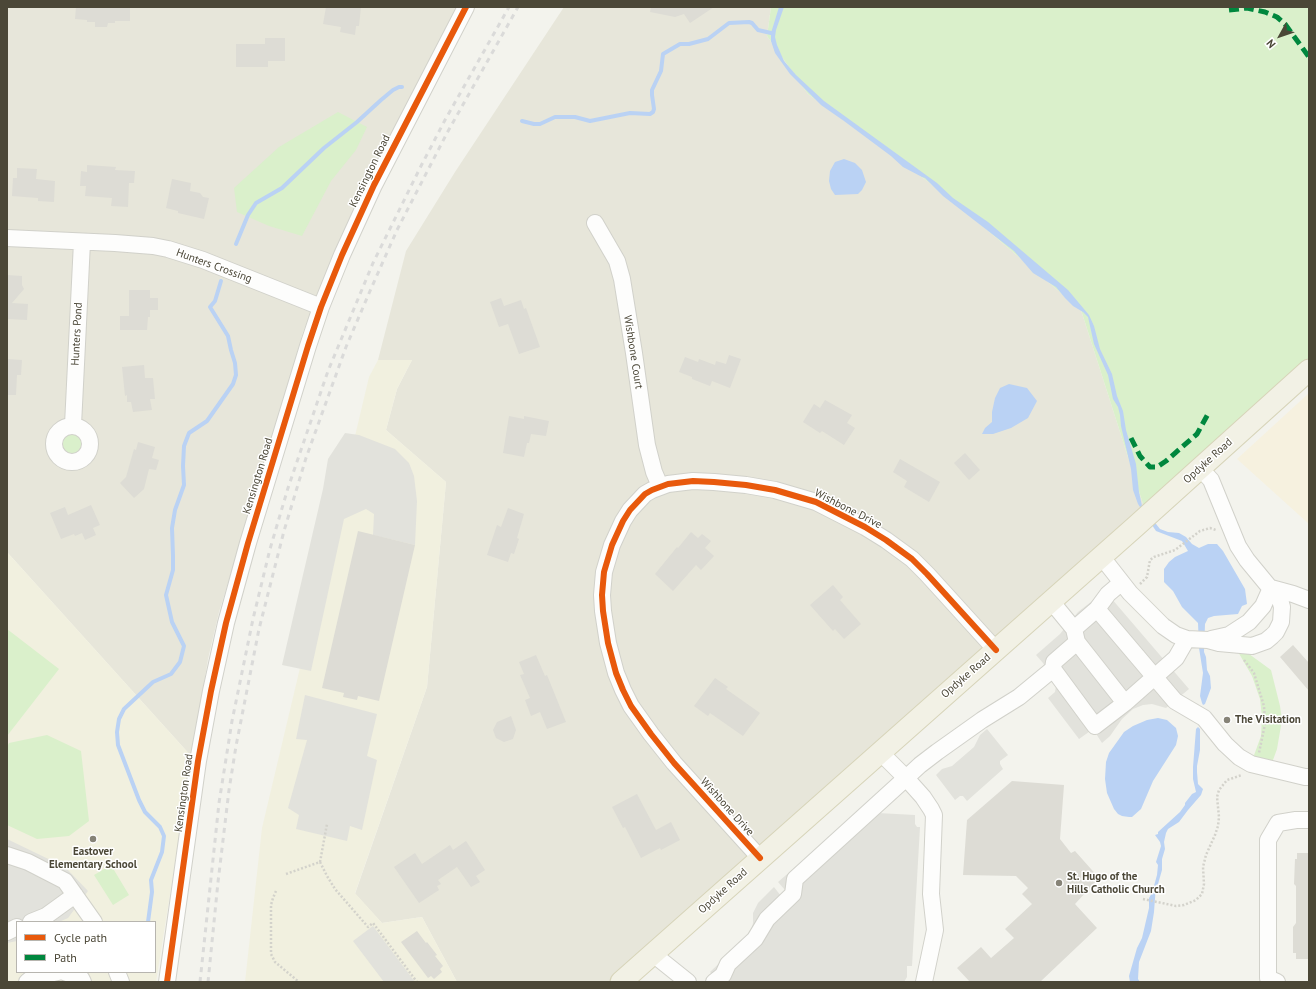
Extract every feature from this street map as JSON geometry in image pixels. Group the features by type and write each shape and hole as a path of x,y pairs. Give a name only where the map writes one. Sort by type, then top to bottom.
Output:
{"main road":[{"name":"Opdyke Road","path":"621,982 1136,526 1309,370"}],"street":[{"name":"Kensington Road","path":"167,982 198,761 226,623 248,543 322,307 350,237 374,185 466,7"},
{"name":"Wishbone Court","path":"595,223 617,260 622,279 647,445 654,472 660,486"},
{"name":"Hunters Crossing","path":"7,238 153,246 184,253 322,307"},
{"name":"Hunters Pond","path":"73,426 82,242"},
{"path":"1101,556 1126,588 1163,626 1176,635 1219,643 1252,646 1266,641 1276,632 1281,622 1282,607 1280,600 1247,560 1238,546 1211,480 1200,468"},
{"name":"Wishbone Drive","path":"760,858 674,763 644,726 623,690 611,656 605,629 602,595 603,577 608,556 617,533 630,510 645,494 660,486 676,483 694,482 746,485 790,494 830,508 886,540 912,559 996,650"},
{"path":"714,982 724,975 728,964 755,939 768,919 793,894 795,879 920,764 972,727 1019,697 1053,668 1054,662 1098,609 1108,594 1126,588"},
{"path":"1271,588 1309,600"},
{"path":"1053,668 1096,726 1125,703 1198,639 1229,634 1249,622 1263,606 1271,588"},
{"path":"1051,601 1125,703"},
{"path":"1098,609 1175,701 1204,718 1234,753 1245,761 1258,766 1309,777"},
{"path":"880,752 923,797 934,815 931,894 935,930 924,982"},
{"path":"1277,982 1268,978 1268,840 1278,823 1296,820 1309,820"},
{"path":"7,855 28,862 65,881 93,921"},
{"path":"34,921 46,916 76,895"},
{"path":"7,932 16,928"},
{"path":"653,954 688,982"},
{"path":"27,982 32,978 54,973"},
{"path":"67,973 81,978 83,982"}],"path":[{"path":"1126,588 1147,578 1150,560 1158,555 1163,555 1181,546 1200,531 1210,528 1222,532 1231,530"},
{"path":"1143,899 1176,906 1184,905 1196,900 1202,894 1204,884 1203,867 1206,854 1218,826 1219,817 1217,798 1219,790 1227,780 1238,776 1251,775 1255,773 1261,761 1256,760 1261,748 1265,724 1264,706 1254,673 1231,644"},
{"path":"327,824 320,862 327,876 335,889 368,927 373,923 417,982"},
{"path":"286,874 320,862"},
{"path":"276,890 271,905 270,954 275,962 299,982"}],"shaded area":[{"path":"7,7 458,7 335,253 303,332 278,420 219,612 208,659 192,757 7,552"},
{"path":"564,7 771,7 767,36 808,94 945,194 1081,310 1144,507 611,982 457,982 422,917 382,923 355,894 427,687 446,482 386,430 397,389 412,360 378,360 406,251 455,172"},
{"path":"378,360 412,360 397,389 386,430 446,482 427,687 355,893 382,923 422,917 457,982 245,982 262,828 369,377"},
{"path":"1309,393 1309,524 1237,459"},
{"path":"345,433 359,435 395,449 409,463 414,476 417,501 415,545 373,535 374,514 366,509 344,519 311,671 282,665 323,489 328,459"},
{"name":"Eastover Elementary School","path":"7,552 192,757 156,982 7,982"},
{"path":"1105,591 1189,689 1166,708 1152,704 1143,705 1133,709 1122,719 1110,736 1102,743 1093,729 1079,739 1048,698 1055,692 1056,686 1043,663 1036,655 1060,634 1078,612"},
{"path":"305,695 377,714 367,756 377,760 362,830 350,826 347,841 296,829 299,815 288,808 307,740 296,739"},
{"path":"987,729 1008,755 1000,761 1003,769 967,801 963,796 960,796 955,800 936,775 942,769 952,766 974,747 980,735"},
{"path":"859,812 915,815 915,824 917,827 920,827 912,966 907,966 907,977 904,982 719,982 710,972 751,932 753,913 758,903 774,887 781,896 785,890 778,882"},
{"path":"7,839 65,867 88,891 68,918 61,921 16,921 16,941 7,943"},
{"path":"373,926 415,982 384,982 353,941"}],"green space":[{"path":"771,7 1309,7 1309,358 1144,507 1081,310 945,194 808,94 767,36"},
{"path":"338,112 367,127 356,150 331,181 302,236 269,226 237,212 234,188 279,147"},
{"path":"72,432 80,436 84,444 80,452 72,456 64,452 60,444 64,436"},
{"path":"7,629 59,669 7,736"},
{"path":"1237,650 1245,651 1271,670 1282,720 1277,749 1273,760 1270,761 1253,758 1261,736 1262,717 1260,699 1252,676"},
{"path":"47,735 81,751 89,821 69,836 37,839 7,825 7,747 9,743"},
{"path":"111,865 129,895 113,905 94,875"}],"water":[{"path":"779,7 784,7 776,30 775,37 777,45 784,61 796,75 824,101 937,183 953,198 988,222 1068,290 1089,315 1094,326 1100,349 1112,374 1117,396 1123,411 1126,430 1136,464 1142,506 1160,529 1168,532 1179,533 1199,548 1208,544 1217,544 1223,551 1245,589 1247,604 1242,606 1238,614 1214,616 1208,618 1205,624 1204,652 1207,670 1210,676 1211,688 1205,704 1203,705 1200,696 1203,673 1199,648 1198,623 1182,607 1173,591 1164,582 1164,569 1169,562 1175,557 1188,551 1182,541 1156,531 1138,504 1133,490 1131,469 1118,407 1113,399 1108,375 1094,344 1088,317 1073,306 1056,287 1033,273 1014,251 943,196 925,178 903,167 891,156 821,105 790,74 775,53 771,41 771,33"},
{"path":"844,159 855,163 862,170 866,182 858,194 835,195 831,189 829,181 830,171 835,162"},
{"path":"1009,384 1027,388 1037,401 1028,418 1011,428 993,434 982,434 985,428 992,422 992,412 995,398 1000,388"},
{"path":"1158,718 1167,720 1176,728 1178,736 1176,745 1153,781 1141,809 1132,817 1122,816 1114,809 1107,793 1105,779 1106,762 1109,753 1124,732 1147,720"},
{"path":"1198,727 1200,729 1200,750 1197,772 1198,784 1203,789 1201,795 1179,822 1168,829 1166,833 1162,870 1158,884 1156,885 1151,931 1139,962 1138,979 1140,982 1130,982 1129,976 1137,948 1142,938 1149,908 1149,898 1157,875 1158,865 1156,862 1161,846 1155,835 1158,834 1158,832 1180,812 1192,794 1196,792 1193,779 1193,767 1196,729"}],"building":[{"path":"76,7 130,7 130,21 115,21 115,23 108,23 107,27 95,27 95,22 75,19"},
{"path":"326,7 361,7 359,26 356,26 355,35 340,32 341,27 323,24"},
{"path":"651,7 714,7 690,23 684,14 675,17 650,12"},
{"path":"265,38 285,38 285,61 268,61 268,67 236,67 236,44 265,44"},
{"path":"87,165 116,167 115,170 135,171 134,183 129,183 128,207 111,206 112,198 85,196 86,186 80,186 81,171 87,172"},
{"path":"17,168 37,169 36,179 55,181 54,202 38,201 38,198 12,196 13,178 17,178"},
{"path":"172,179 191,183 190,191 200,193 203,197 209,198 204,219 178,213 178,211 166,208"},
{"path":"7,275 22,276 22,285 24,289 12,303 28,304 27,320 7,319"},
{"path":"129,290 150,290 150,298 158,298 158,310 150,310 147,330 120,330 120,316 129,316"},
{"path":"501,298 504,306 521,300 524,309 526,308 540,347 519,354 508,324 499,327 490,302"},
{"path":"729,355 741,359 730,388 712,381 710,386 679,372 685,357 698,362 699,359 715,365 716,361 726,364"},
{"path":"7,359 22,360 21,375 17,375 16,395 7,395"},
{"path":"144,365 145,378 153,378 155,399 150,399 152,410 133,412 131,402 127,402 127,395 125,396 122,367"},
{"path":"825,400 852,415 847,423 855,428 844,445 822,431 820,433 803,422 814,404 820,408"},
{"path":"509,416 524,419 524,416 549,421 546,436 531,434 529,443 527,443 524,457 503,453"},
{"path":"138,442 155,447 152,458 159,460 156,470 149,469 144,489 134,498 120,483 126,477 134,449 136,450"},
{"path":"965,453 980,470 969,480 954,463"},
{"path":"900,459 940,482 929,502 904,487 907,481 893,472"},
{"path":"91,505 100,525 93,528 96,535 85,540 82,533 75,536 74,534 61,539 50,513 65,507 68,515"},
{"path":"508,508 524,514 517,538 519,539 514,554 511,553 508,562 487,555 497,525 501,527"},
{"path":"358,531 415,545 379,701 358,696 357,700 343,697 344,693 322,688"},
{"path":"691,532 698,538 702,534 711,541 705,548 714,556 701,570 696,565 673,591 655,574"},
{"path":"833,585 843,597 840,600 861,624 844,639 835,629 833,631 810,605"},
{"path":"1293,645 1309,663 1309,691 1280,657"},
{"path":"536,655 545,676 547,675 566,722 547,729 540,712 531,716 525,700 530,698 520,675 524,674 519,662"},
{"path":"715,678 728,687 726,689 760,713 743,736 710,713 708,716 694,706"},
{"path":"511,716 516,730 513,739 504,742 496,738 493,730 497,722"},
{"name":"St. Hugo of the Hills Catholic Church","path":"1012,781 1064,785 1060,839 1071,853 1075,851 1099,878 1075,904 1097,928 1040,982 970,982 957,968 981,947 991,958 1014,938 1005,929 1032,904 1022,894 1028,888 1016,876 963,875 967,820"},
{"path":"637,794 656,830 671,822 680,840 641,858 625,827 623,828 612,807"},
{"path":"466,841 485,870 476,876 480,882 471,887 457,867 438,880 441,884 437,886 439,890 419,903 394,867 415,853 422,864 450,845 453,850"},
{"path":"1297,853 1309,853 1309,959 1296,959 1296,953 1293,953 1293,927 1296,923 1296,886 1294,884 1295,859 1297,859"},
{"path":"417,931 437,955 435,956 443,966 440,969 442,972 434,979 431,976 428,978 401,942"}],"waterway":[{"path":"522,121 540,124 555,117 575,117 590,121 630,113 650,114 654,109 652,90 661,71 663,54 680,44 689,44 708,39 729,23 749,22 752,23 758,30 771,33"},
{"path":"236,244 248,215 256,203 282,188 324,148 357,122 381,100 393,90 402,87"},
{"path":"148,921 152,892 151,880 162,852 164,836 160,827 145,812 139,800 118,745 117,732 119,719 124,709 153,682 171,674 180,662 184,646 172,622 166,595 173,570 172,528 175,510 184,485 184,446 189,433 207,421 233,384 236,375 235,363 228,336 210,307 215,301 221,281"}],"railway":[{"path":"200,982 219,803 232,721 253,619 270,549 288,488 328,371 373,263 445,120 509,7"},
{"path":"208,982 218,882 236,746 259,629 284,531 306,458 346,347 397,230 447,133 518,7"}],"marked path":[{"path":"1229,10 1247,8 1265,12 1277,17 1285,24 1309,57"},
{"path":"1131,438 1140,456 1150,467 1157,467 1197,434 1208,414"}],"cycle path":[{"path":"167,982 198,761 226,623 248,543 308,346 321,307 342,255 374,185 466,7"},
{"path":"760,858 674,763 651,734 631,706 616,673 608,643 603,611 602,595 604,572 612,545 623,521 630,510 645,494 668,484 693,481 746,485 775,490 816,502 865,527 912,559 996,650"}],"place":[{"name":"The Visitation","path":"1227,720"},
{"name":"Eastover Elementary School","path":"93,839"},
{"name":"St. Hugo of the Hills Catholic Church","path":"1059,883"}]}
